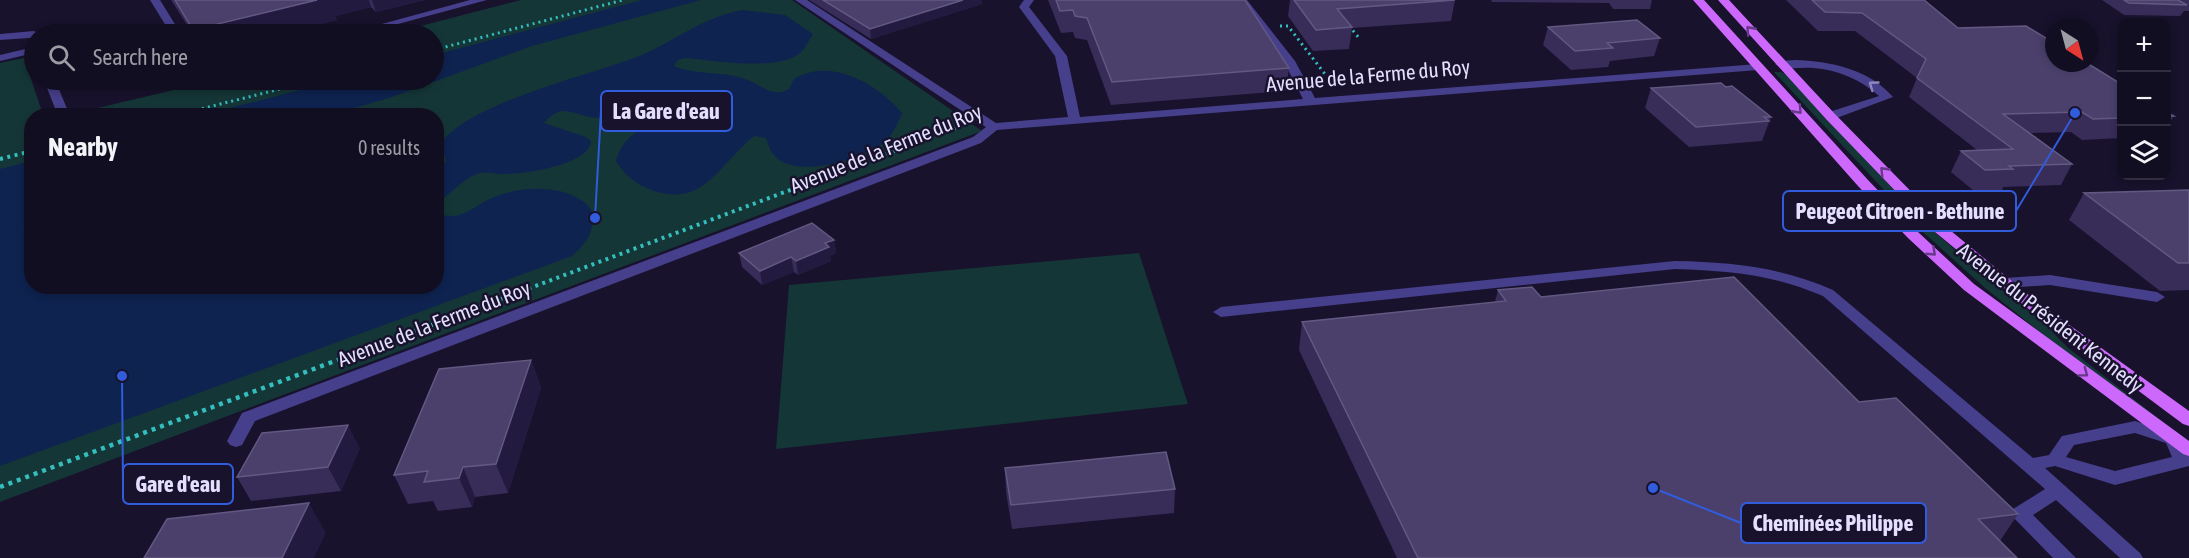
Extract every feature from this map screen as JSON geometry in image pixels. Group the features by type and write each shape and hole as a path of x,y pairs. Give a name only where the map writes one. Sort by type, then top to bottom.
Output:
{"main road":[{"name":"Avenue du Président Kennedy","path":"1698,0 1913,235 1969,287 2181,437 2189,450"},
{"name":"Avenue du Président Kennedy","path":"1723,0 1940,230 2085,345 2189,420"},
{"name":"Avenue de la Ferme du Roy","path":"1758,67 1781,64"}],"street":[{"path":"155,0 170,24"},
{"path":"389,24 482,0"},
{"path":"800,0 988,123"},
{"path":"1029,0 1024,7 1061,56 1075,120"},
{"path":"1242,0 1289,61 1310,101"},
{"path":"0,37 24,33"},
{"path":"0,58 24,52"},
{"path":"1781,64 1816,65 1854,72 1878,87 1887,97 1830,116"},
{"name":"Avenue de la Ferme du Roy","path":"236,441 248,417 976,140 988,123 1075,120 1758,67"},
{"path":"53,90 61,108"},
{"path":"1221,312 1675,265 1750,267 1799,279 1828,293 2030,465 2133,558"},
{"path":"2005,283 2050,280 2157,297"},
{"path":"2030,465 2055,460 2115,478 2183,461 2181,437 2135,427 2068,440 2055,460"},
{"path":"2058,490 2019,514 2066,558"}],"path":[{"path":"444,47 623,0"},
{"path":"1347,23 1360,39"},
{"path":"205,108 276,90"},
{"path":"0,487 988,123"},
{"path":"0,159 24,153"}],"green space":[{"path":"521,0 792,0 982,131 0,502 0,63 24,58 24,90 35,90 41,108 24,108 24,294 444,294 444,108 98,108 174,90 444,90 444,24 429,24"},
{"path":"1774,72 1781,72 1788,76 1938,235 1994,284 2045,324 2067,347 2159,419 2065,352 1985,288 1924,233"},
{"path":"1139,253 1188,404 776,449 789,285"}],"water":[{"path":"642,0 701,0 532,46 444,78 444,52"},
{"path":"742,10 785,15 813,34 800,53 790,59 744,63 684,58 678,60 674,66 691,71 736,77 751,81 772,92 783,92 789,89 794,79 808,73 838,72 853,77 881,93 902,113 888,138 882,144 859,156 828,165 811,167 783,162 773,153 766,138 754,136 698,189 685,194 669,194 646,188 627,175 616,161 623,146 633,135 660,121 724,110 725,98 683,99 659,94 647,96 630,112 615,117 590,117 566,111 557,113 544,123 586,137 591,141 588,149 580,156 540,170 514,174 484,172 477,174 461,183 444,198 444,163 446,161 444,140 477,115 532,92 637,57 726,14"},
{"path":"300,90 411,90 354,108 230,108"},
{"path":"24,163 24,294 444,294 444,216 468,212 488,200 513,191 548,189 560,191 581,200 590,209 593,222 586,241 572,256 0,466 0,169"}],"building":[{"path":"175,0 317,0 218,24 189,24"},
{"path":"823,0 963,0 870,29"},
{"path":"1056,0 1245,0 1289,68 1112,82 1087,18 1075,16 1073,10 1060,11"},
{"path":"1294,0 1455,0 1337,9 1352,27 1316,30"},
{"path":"1812,0 1924,0 1958,28 2026,26 2045,38 2045,72 2099,70 2117,82 2117,118 2093,119 2082,112 2003,114 2072,164 2009,166 2013,169 1985,170 1961,151 2013,149 1917,78 1926,59 1862,13 1825,12"},
{"path":"2124,0 2178,0 2187,5 2129,3"},
{"path":"1637,20 1660,38 1607,43 1613,48 1575,51 1548,27"},
{"path":"1721,83 1726,87 1732,86 1771,117 1764,117 1769,121 1696,127 1651,88"},
{"path":"2189,190 2189,263 2178,263 2084,193"},
{"path":"812,223 834,240 825,243 829,247 796,261 791,257 760,271 739,253"},
{"path":"1734,277 1859,402 1896,398 2018,514 1978,519 2017,558 1418,558 1302,322 1506,301 1498,290 1532,287 1541,297"},
{"path":"531,360 496,464 463,467 459,478 424,482 428,471 394,475 439,369"},
{"path":"348,425 328,467 237,477 262,433"},
{"path":"1166,452 1175,489 1011,505 1005,468"},
{"path":"309,503 282,558 144,558 167,519"}],"place":[{"name":"Peugeot Citroen - Bethune","path":"2075,113"},
{"name":"La Gare d'eau","path":"595,218"},
{"name":"Gare d'eau","path":"122,376"},
{"name":"Cheminées Philippe","path":"1653,488"}]}
